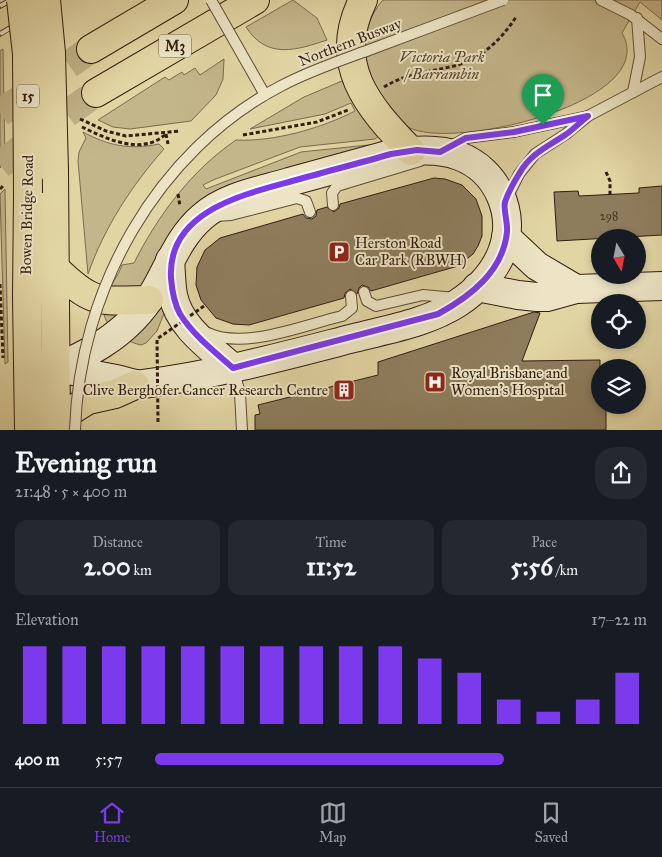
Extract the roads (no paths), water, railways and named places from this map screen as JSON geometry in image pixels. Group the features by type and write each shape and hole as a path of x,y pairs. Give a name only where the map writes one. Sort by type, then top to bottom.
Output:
{"highway":[{"name":"Bowen Bridge Road","path":"21,0 27,54 7,188 20,368 29,430"},
{"name":"Bowen Bridge Road","path":"46,0 51,52 54,171 56,269 55,368 62,426"},
{"name":"M3","path":"91,48 174,0"},
{"name":"M3","path":"96,93 255,0"},
{"path":"363,0 356,15 350,37 350,54 355,77 371,106 411,151"},
{"path":"56,269 78,290 94,298 110,301 149,300"},
{"path":"62,426 88,400 115,394 134,385"}],"main road":[{"path":"20,368 55,368 134,385 184,378 233,368 424,319 471,293 498,260 506,238 508,222 504,203 498,188 483,171 462,157 440,152 411,151 391,154 191,211 183,236 149,300 116,336 91,352 55,368"},
{"path":"506,238 537,266 576,289"},
{"path":"170,260 173,294 177,307 196,315 200,340 233,368"},
{"path":"471,293 547,297 576,289 662,286"}],"lane":[{"path":"211,0 265,95"},
{"name":"Northern Busway","path":"62,426 80,376 93,317 103,288 128,236 179,167 228,122 265,95 314,70 503,0"},
{"path":"601,0 634,17 662,39"},
{"path":"634,17 640,57 634,92"},
{"path":"504,203 519,174 531,158 588,116 662,77"},
{"path":"334,205 332,193 337,186 410,165 466,138 514,132 588,116"},
{"path":"191,211 231,215 297,198 306,202 310,212"},
{"path":"364,292 367,301 376,306 423,295 471,293"},
{"path":"196,315 218,338 244,340 342,316 352,308 352,296"},
{"path":"233,368 240,392 242,430"}],"tunnel":[{"path":"0,113 91,49"},
{"path":"0,165 96,93"}],"railway":[{"path":"0,6 11,0"},
{"path":"0,34 58,0"}],"place":[{"name":"Herston Road Car Park (RBWH)","path":"339,252"},
{"name":"Royal Brisbane and Women’s Hospital","path":"435,382"},
{"name":"Clive Berghofer Cancer Research Centre","path":"344,390"}],"park label":[{"name":"Victoria Park / Barrambin","path":"442,66"}]}
